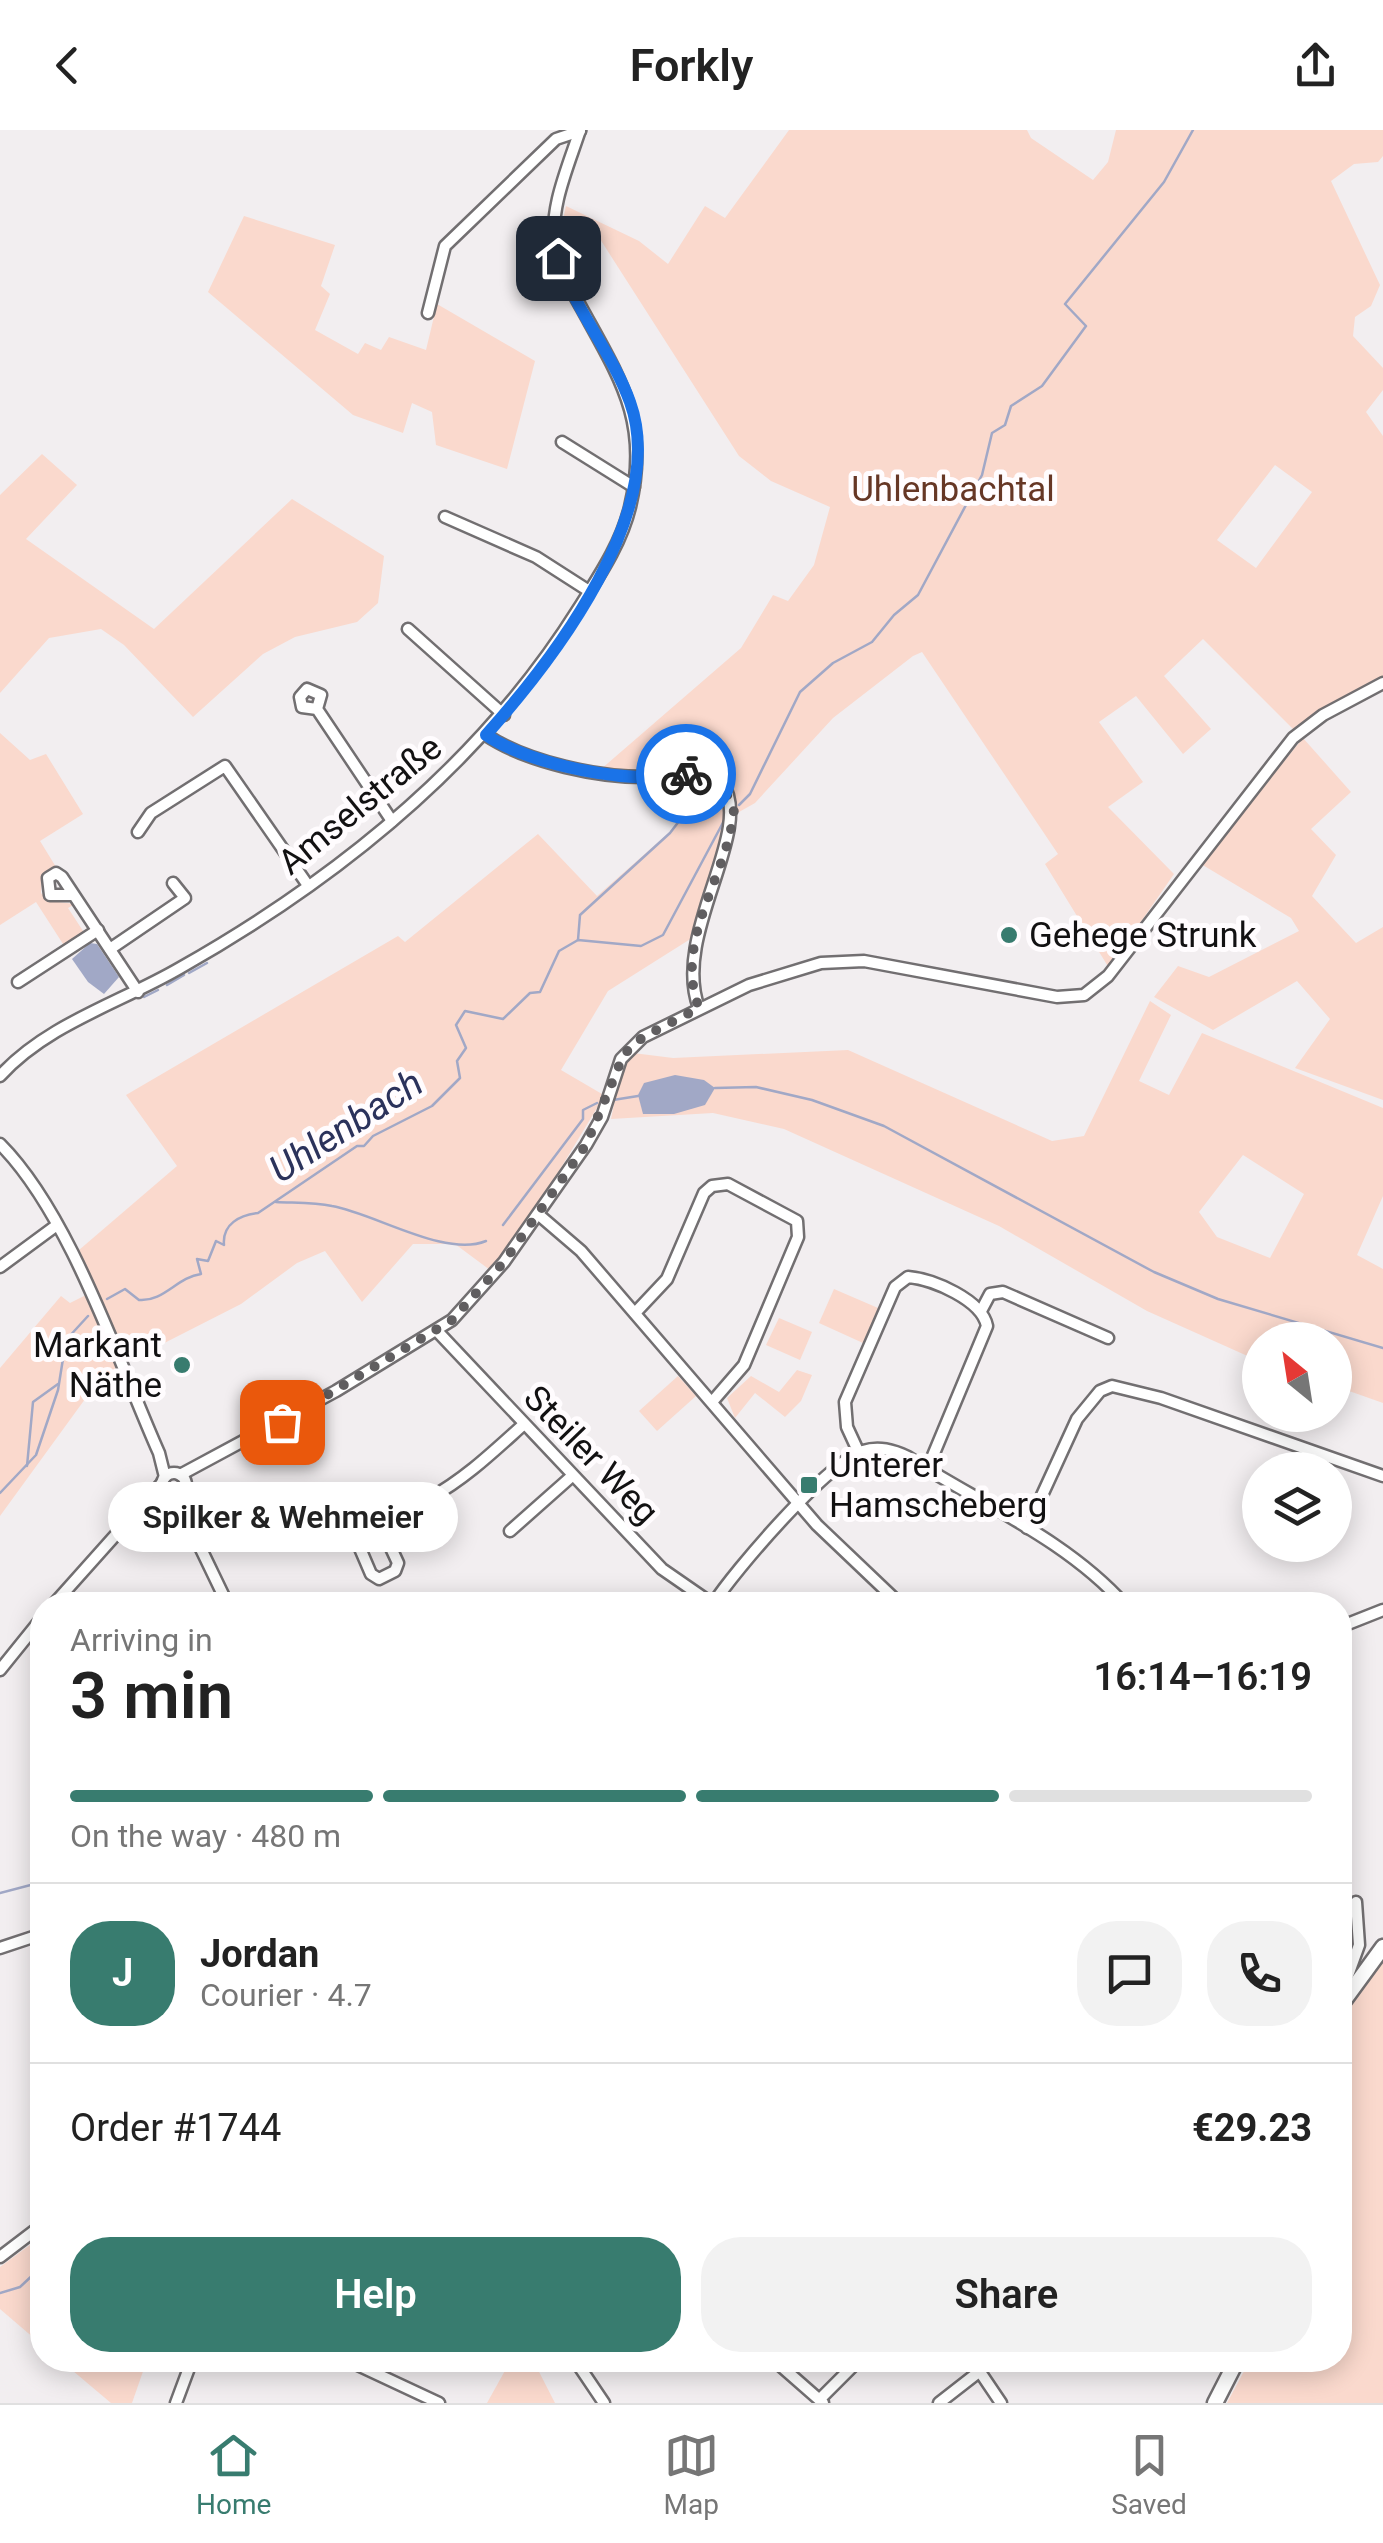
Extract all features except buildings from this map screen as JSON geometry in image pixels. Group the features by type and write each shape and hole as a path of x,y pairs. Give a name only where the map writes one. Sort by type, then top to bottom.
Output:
{"main road":[{"path":"1352,1987 1383,1947"},
{"path":"1215,2403 1231,2372"}],"street":[{"path":"428,313 446,246 556,138 580,131"},
{"name":"Amselstraße","path":"3,1068 48,1035 138,992 226,940 392,821 504,716 589,591 622,534 634,486 637,436 632,405 562,272 555,246 557,203 580,131"},
{"path":"562,442 634,486"},
{"path":"445,517 536,557 589,591"},
{"path":"408,629 504,716"},
{"path":"65,1592 140,1510 175,1484 438,1332 485,1285 539,1215 602,1116 624,1054 643,1037 777,973 838,962 864,961 1057,997 1084,996 1102,983 1293,738 1383,683"},
{"path":"317,709 392,821"},
{"path":"486,735 523,752 584,769 645,778 703,771 722,782 734,816 698,927 693,969 699,1008"},
{"path":"138,832 151,813 225,766 307,884"},
{"path":"110,949 185,898 173,882"},
{"path":"73,895 138,992"},
{"path":"18,982 98,930"},
{"path":"0,1144 26,1172 58,1225 222,1592"},
{"path":"635,1313 667,1279 704,1194 712,1186 728,1184 797,1222 798,1237 744,1365 712,1402"},
{"path":"539,1215 581,1251 799,1505 845,1556 886,1592"},
{"path":"0,1266 58,1225"},
{"path":"858,1452 847,1427 845,1402 900,1281 921,1278 981,1311"},
{"path":"927,1470 986,1336 981,1311 990,1294 1003,1292 1108,1338"},
{"name":"Steiler Weg","path":"438,1332 662,1569 695,1592"},
{"path":"1027,1528 1077,1419 1100,1391 1112,1386 1161,1398 1383,1476"},
{"path":"379,1522 398,1564 395,1571 379,1579 371,1574 356,1540 360,1531 453,1484 523,1425"},
{"path":"723,1592 749,1554 858,1452 896,1452 1084,1565 1112,1592"},
{"path":"510,1532 572,1476"},
{"path":"1352,1622 1383,1610"},
{"path":"0,1670 30,1633"},
{"path":"1352,1964 1359,1944 1356,1902"},
{"path":"0,1948 30,1938"},
{"path":"0,2257 30,2234"},
{"path":"176,2403 188,2372"},
{"path":"373,2372 439,2403"},
{"path":"582,2372 604,2403"},
{"path":"788,2372 821,2401 848,2372"},
{"path":"939,2403 979,2372"},
{"path":"981,2372 1001,2403"}],"green space":[{"name":"Uhlenbachtal","path":"789,130 1027,130 1031,138 1093,180 1108,162 1116,130 1383,130 1383,156 1378,162 1354,164 1331,181 1380,285 1371,306 1355,317 1353,336 1383,368 1383,390 1366,412 1383,436 1383,677 1294,730 1203,639 1164,676 1211,729 1183,754 1136,696 1099,722 1143,782 1108,807 1174,874 1109,968 1045,864 1058,854 922,652 913,656 833,718 755,803 732,816 692,938 608,991 561,1070 602,1094 600,1103 524,1229 490,1270 455,1244 413,1244 362,1302 325,1251 297,1263 241,1304 127,1362 88,1395 0,1516 0,1368 61,1296 70,1303 96,1290 79,1250 177,1166 126,1095 398,936 405,942 538,834 597,896 672,830 711,776 712,766 672,774 600,770 741,648 773,595 788,601 814,565 830,507 771,481 739,456 600,239 563,220 566,206 639,241 668,264 705,206 725,218","holes":["1275,465 1312,492 1256,568 1217,540"]},
{"path":"244,216 335,245 321,286 330,294 315,330 358,354 365,343 381,350 389,337 426,350 437,304 535,361 507,469 436,445 432,412 412,403 403,433 353,415 208,292"},
{"path":"42,454 77,485 26,539 154,629 292,499 384,556 378,603 357,622 295,637 263,654 193,717 124,645 101,629 49,638 0,693 0,495"},
{"path":"0,733 30,760 46,754 83,814 40,841 56,867 42,878 41,893 49,901 75,904 68,908 85,934 65,947 36,902 0,925"},
{"path":"1303,738 1351,792 1311,829 1336,855 1312,896 1356,943 1383,927 1383,1100 1295,1068 1330,1019 1297,981 1213,1030 1154,997 1178,966 1209,977 1299,931 1291,918 1201,864"},
{"path":"1150,1001 1171,1015 1139,1081 1169,1095 1202,1033 1383,1108 1383,1196 1357,1255 1383,1269 1383,1403 1352,1392 1352,1322 1242,1322 1242,1354 1147,1311 999,1226 784,1129 713,1113 611,1119 620,1075 633,1053 673,1058 848,1050 1052,1141 1084,1136","holes":["1243,1155 1304,1194 1270,1258 1217,1237 1199,1212"]},
{"path":"834,1289 878,1308 863,1343 819,1323"},
{"path":"779,1318 812,1332 800,1360 766,1345"},
{"path":"797,1370 812,1375 801,1401 785,1417 755,1393 735,1418 727,1398 751,1376 779,1392"},
{"path":"678,1376 696,1396 657,1431 639,1411"},
{"path":"1383,1957 1383,2403 1227,2403 1244,2372 1352,2372 1352,2005"},
{"path":"30,2245 30,2335 0,2309 0,2267"},
{"path":"74,2372 143,2372 132,2403 111,2403"},
{"path":"504,2372 539,2372 555,2403 487,2403"}],"water":[{"path":"90,943 97,944 119,977 104,994 88,982 72,959"},
{"path":"675,1075 704,1080 715,1088 705,1105 674,1114 643,1114 638,1095 644,1083"}],"waterway":[{"name":"Uhlenbach","path":"739,805 750,794 800,692 833,663 872,642 894,615 918,595 982,475 992,433 1005,425 1011,406 1042,386 1086,326 1065,304 1164,182 1193,130"},
{"path":"578,940 580,915 670,833 708,783"},
{"name":"Uhlenbach","path":"107,1299 125,1289 139,1300 148,1300 201,1274 197,1259 208,1261 216,1241 224,1245 226,1231 234,1222 258,1213 357,1146 364,1146 373,1136 432,1106 460,1078 457,1061 466,1048 456,1025 465,1011 503,1019 530,993 540,992 559,951 578,940 641,946 663,935 726,817"},
{"path":"189,973 207,963"},
{"path":"167,985 184,975"},
{"path":"144,997 158,990"},
{"path":"715,1088 756,1087 812,1100 884,1126 1154,1272 1218,1299 1383,1348"},
{"path":"613,1100 638,1096"},
{"path":"503,1225 583,1119 583,1110 597,1103"},
{"path":"276,1202 349,1210 451,1244 486,1241"},
{"name":"Uhlenbach","path":"0,1493 36,1455 58,1390 66,1340 88,1316"},
{"path":"27,1466 33,1402 58,1384"},
{"path":"0,1893 30,1885"},
{"path":"0,2293 20,2287 30,2278"}],"way so far":[{"path":"282,1422 438,1332 452,1320 504,1262 586,1145 602,1116 624,1054 643,1037 699,1008 693,969 698,927 734,808 717,775 703,771 686,774"}],"place":[{"name":"Gehege Strunk","path":"1009,935"},
{"name":"Markant Näthe","path":"182,1365"},
{"name":"Spilker & Wehmeier","path":"282,1422"},
{"name":"Unterer Hamscheberg","path":"809,1485"}],"route":[{"path":"558,258 632,405 637,468 622,534 608,561 527,686 486,735 523,752 584,769 645,778 686,774"}]}
